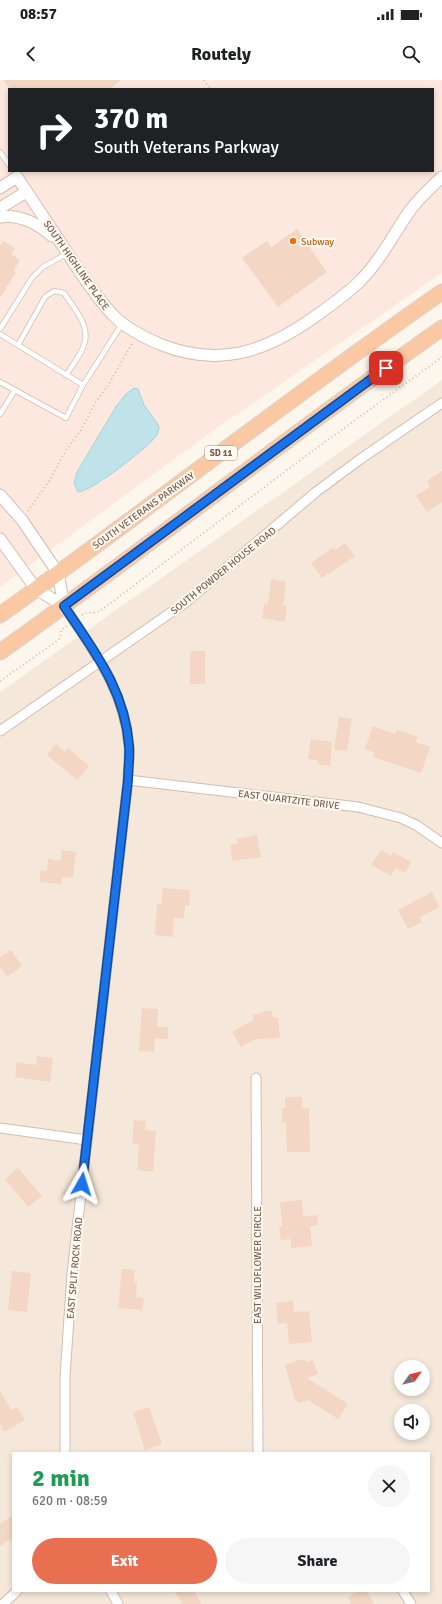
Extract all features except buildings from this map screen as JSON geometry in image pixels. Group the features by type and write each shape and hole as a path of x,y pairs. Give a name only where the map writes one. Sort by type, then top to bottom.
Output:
{"highway":[{"name":"SOUTH VETERANS PARKWAY","path":"0,615 251,430 442,292"},
{"name":"SD 11","path":"0,652 300,430 442,328"}],"street":[{"name":"SOUTH HIGHLINE PLACE","path":"0,188 15,174 105,307 122,323 137,334 170,348 185,352 211,355 233,354 280,340 332,304 361,280 376,262 415,204 442,177"},
{"path":"0,208 26,192"},
{"path":"0,217 14,216 32,222 47,231 66,251"},
{"name":"SOUTH POWDER HOUSE ROAD","path":"0,731 186,602 316,492 359,460 442,403"},
{"path":"0,495 22,520 58,573 64,606"},
{"path":"0,539 36,589"},
{"name":"EAST SPLIT ROCK ROAD","path":"36,589 64,606 101,662 112,681 123,713 129,746 128,780 72,1273 65,1377 65,1452"},
{"name":"EAST QUARTZITE DRIVE","path":"128,780 358,808 401,818 416,825 442,843"},
{"name":"EAST WILDFLOWER CIRCLE","path":"256,1078 258,1452"},
{"path":"0,1128 87,1140"},
{"path":"3,1604 16,1592"},
{"path":"112,1592 118,1604"},
{"path":"404,1592 411,1604"}],"lane":[{"path":"0,152 8,164"},
{"path":"0,329 32,278 43,267 66,251"},
{"path":"18,345 45,297 54,291 64,293 80,317 86,332 84,345 66,375"},
{"path":"0,382 66,418 83,385 122,323"},
{"path":"0,334 83,385"},
{"path":"0,414 15,390"}],"path":[{"path":"28,511 51,478 66,450 81,430 95,403 109,384 137,334"},
{"path":"86,612 96,613 100,611 303,458 442,357"},
{"path":"0,681 57,641 60,638 61,630"}],"shaded area":[{"path":"0,80 442,80 442,273 214,430 0,587"},
{"path":"442,380 442,1604 0,1604 0,692"}],"water":[{"path":"134,388 138,389 144,405 159,426 157,435 143,449 107,477 95,485 78,492 74,484 77,472 117,405 125,395"}],"place":[{"name":"Subway","path":"293,241"}],"route":[{"path":"82,1184 128,780 129,746 123,713 112,681 64,606 300,430 386,368"}]}
